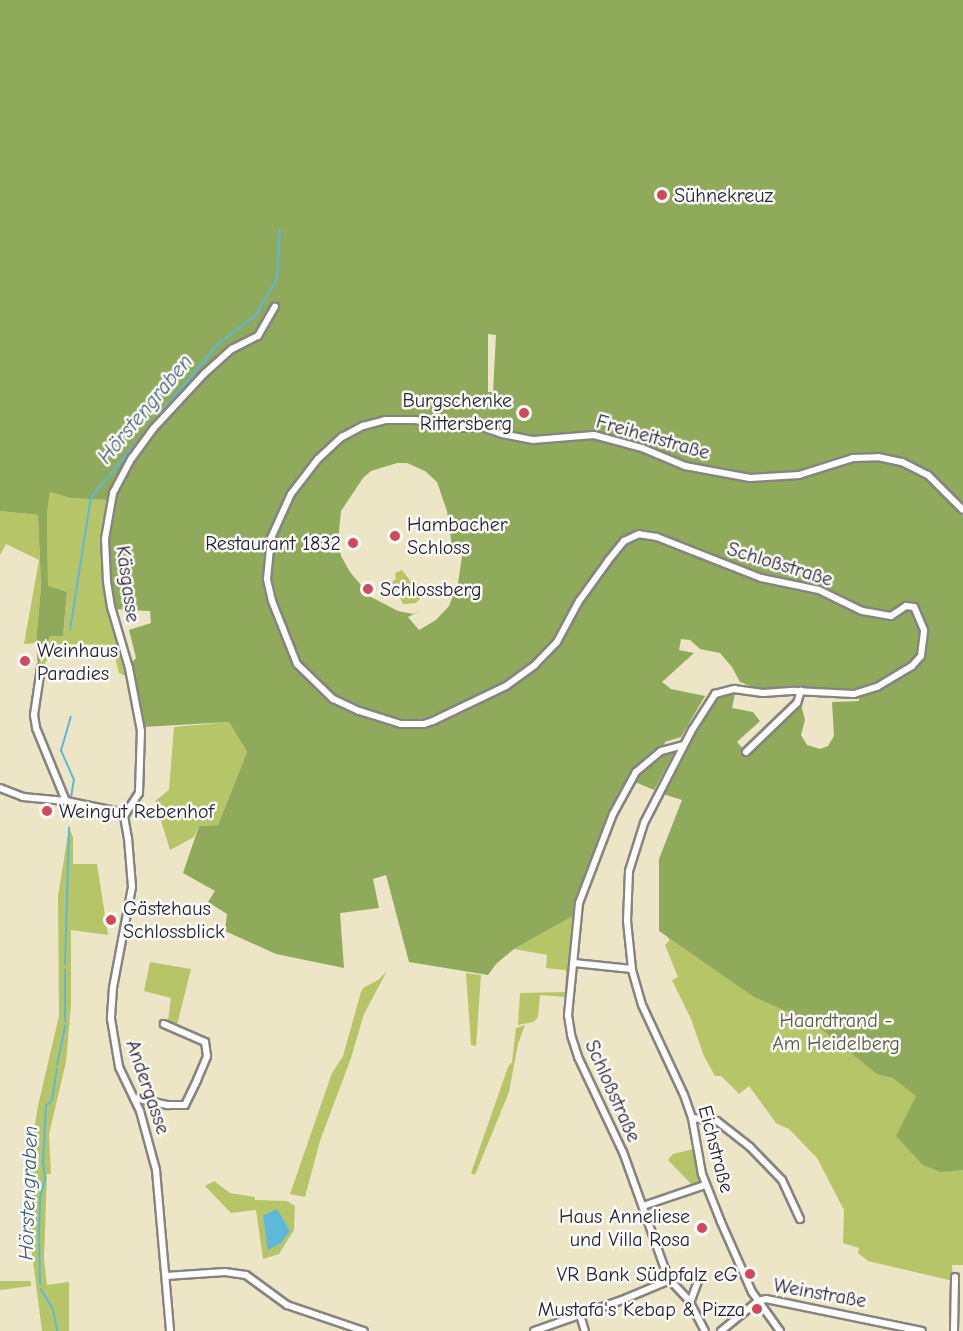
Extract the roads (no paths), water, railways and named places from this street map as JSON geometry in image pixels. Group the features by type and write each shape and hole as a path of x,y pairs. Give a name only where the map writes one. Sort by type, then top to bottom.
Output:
{"street":[{"name":"Käsgasse","path":"124,816 139,793 141,730 129,668 111,607 107,581 105,539 113,493 132,458 153,429 204,374 232,350 258,336 275,307"},
{"name":"Schloßstraße","path":"494,431 482,426 463,428 410,419 385,420 363,426 342,437 318,459 291,494 279,517 268,558 267,579 272,601 297,664 333,699 380,718 401,724 418,724 433,721 506,686 535,665 557,642 579,601 608,561 624,541 639,534 657,537 761,578 819,590 862,611 891,616 906,606 914,607 921,621 924,643 921,656 912,666 886,683 865,692 854,694 801,691 720,691 709,702 684,745 661,751 636,772 613,814 579,903 568,1015 571,1035 581,1063 611,1125 670,1280 690,1303 705,1331"},
{"name":"Freiheitstraße","path":"494,431 544,440 578,434 594,435 642,448 685,466 750,478 799,475 853,458 878,457 902,462 928,475 963,510"},
{"path":"41,668 33,705 35,722 66,801"},
{"path":"746,752 797,703 801,691"},
{"name":"Eichstraße","path":"684,745 644,823 632,857 626,900 632,969 646,1018 680,1084 692,1118 705,1185 758,1301 780,1331"},
{"path":"0,788 23,797 66,801 115,811 124,816"},
{"name":"Andergasse","path":"124,816 132,887 113,988 111,1019 119,1067 135,1098 156,1170 170,1331"},
{"path":"574,963 632,969"},
{"path":"135,1098 168,1105 185,1105 207,1056 205,1042 164,1024"},
{"path":"692,1118 717,1121 750,1147 782,1180 800,1219"},
{"path":"643,1206 705,1185"},
{"path":"166,1276 235,1272 254,1280 287,1305 364,1331"},
{"path":"954,1331 955,1276"},
{"path":"690,1303 699,1278"},
{"path":"534,1331 670,1280"},
{"name":"Weinstraße","path":"721,1331 758,1301 772,1299 818,1312 876,1320 922,1331"},
{"path":"580,1315 585,1331"}],"water":[{"path":"277,1209 290,1231 281,1243 268,1250 263,1216"}],"waterway":[{"name":"Hörstengraben","path":"70,630 91,498 217,345 255,316 277,279 280,229"},
{"name":"Hörstengraben","path":"71,717 61,751 74,780 71,798"},
{"name":"Hörstengraben","path":"65,965 69,828"},
{"name":"Hörstengraben","path":"65,970 65,1022"},
{"name":"Hörstengraben","path":"57,1065 65,1026"},
{"name":"Hörstengraben","path":"40,1284 40,1198 45,1181 43,1161 46,1106 52,1100 57,1069"},
{"name":"Hörstengraben","path":"41,1289 53,1308 58,1331"}],"place":[{"name":"Sühnekreuz","path":"662,195"},
{"name":"Burgschenke Rittersberg","path":"524,413"},
{"name":"Hambacher Schloss","path":"395,536"},
{"name":"Restaurant 1832","path":"353,543"},
{"name":"Schlossberg","path":"368,589"},
{"name":"Weinhaus Paradies","path":"25,661"},
{"name":"Weingut Rebenhof","path":"47,811"},
{"name":"Gästehaus Schlossblick","path":"111,920"},
{"name":"Haus Anneliese und Villa Rosa","path":"702,1228"},
{"name":"VR Bank Südpfalz eG","path":"750,1274"},
{"name":"Mustafa's Kebap & Pizza","path":"757,1309"}],"park label":[{"name":"Haardtrand - Am Heidelberg","path":"836,1032"}]}
